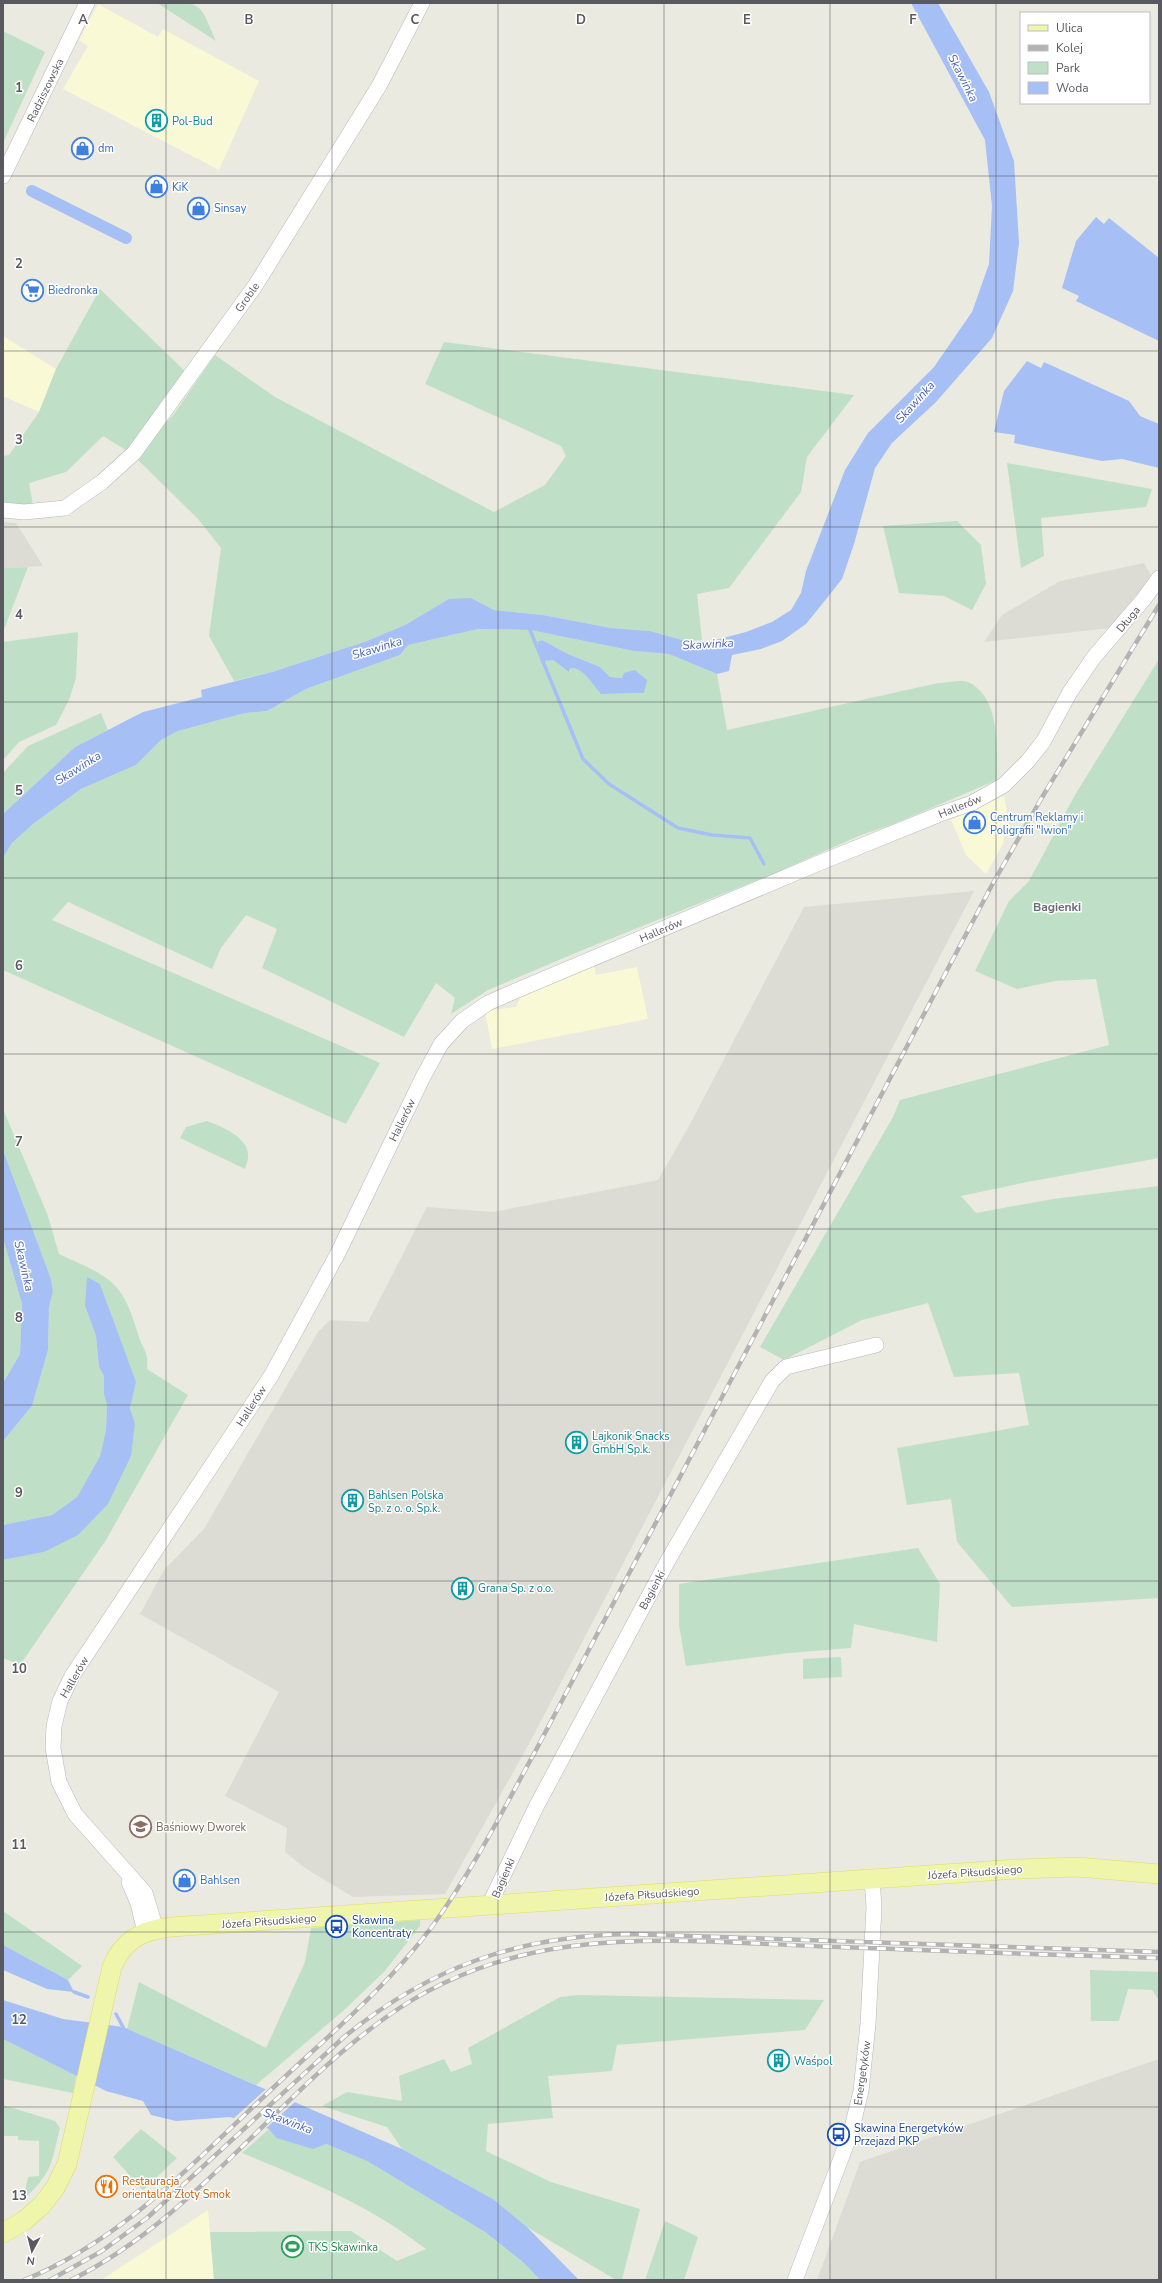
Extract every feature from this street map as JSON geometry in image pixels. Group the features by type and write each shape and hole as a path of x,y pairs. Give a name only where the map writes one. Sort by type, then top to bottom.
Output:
{"main road":[{"name":"Józefa Piłsudskiego","path":"150,1930 872,1878 1065,1866 1159,1874"},
{"path":"3,2233 31,2215 55,2188 67,2164 79,2117 109,1976 122,1948 131,1940 150,1930"}],"street":[{"name":"Radziszowska","path":"3,176 87,3"},
{"name":"Groble","path":"3,510 24,512 65,508 102,482 134,453 256,286 379,86 422,3"},
{"name":"Długa","path":"1094,657 1143,600 1159,578"},
{"name":"Hallerów","path":"150,1930 122,1869 75,1814 59,1782 53,1748 54,1726 60,1701 72,1676 271,1376 338,1253 432,1059 450,1032 475,1012 506,995 819,863 972,803 1000,787 1028,761 1043,742 1070,692 1094,657"},
{"name":"Bagienki","path":"492,1905 493,1897 536,1807 667,1562 772,1381 786,1367 876,1346"},
{"name":"Energetyków","path":"795,2280 851,2132 862,2091 870,2002 874,1907 872,1878"}],"shaded area":[{"path":"98,4 158,37 163,29 259,81 219,170 63,89 88,46 79,40"},
{"path":"3,336 56,369 39,412 3,396"},
{"path":"3,522 16,523 43,566 3,568"},
{"path":"1144,563 1151,575 1143,589 1111,628 984,642 1002,615 1060,581"},
{"path":"1004,796 1007,811 1003,844 986,874 966,855 951,820"},
{"path":"974,891 529,1744 445,1894 353,1897 305,1868 285,1852 287,1828 225,1796 279,1692 140,1614 164,1570 204,1529 318,1332 330,1320 368,1322 427,1207 493,1212 658,1180 688,1128 804,907"},
{"path":"594,965 596,975 637,967 648,1019 492,1049 485,1011 516,1007 522,994"},
{"path":"1159,2059 1159,2280 817,2280 860,2162"},
{"path":"208,2210 214,2280 101,2280"}],"green space":[{"path":"157,3 183,3 191,4 197,7 202,11 206,18 216,41"},
{"path":"3,31 45,52 3,143"},
{"path":"100,289 187,373 129,452 103,436 66,472 29,483 33,505 3,505 3,456 9,455 39,412 56,369"},
{"path":"444,342 854,395 807,457 801,492 729,588 697,594 702,640 686,641 650,631 611,628 543,615 494,610 471,598 432,609 405,625 367,641 272,672 234,681 209,636 221,548 198,519 135,457 174,414 215,355 275,397 494,512 545,485 566,456 561,446 425,384"},
{"path":"1007,463 1152,489 1146,507 1041,518 1044,556 1021,568"},
{"path":"957,521 981,545 986,584 972,610 944,596 899,593 883,526"},
{"path":"28,567 3,632 3,568"},
{"path":"478,629 530,630 634,651 669,654 717,674 727,730 938,683 965,681 979,689 992,712 997,740 997,780 891,825 861,835 773,874 585,949 488,990 451,1014 455,998 436,983 404,1037 262,968 277,929 246,915 221,948 212,969 68,902 52,920 380,1063 346,1124 3,970 3,858 12,843 33,824 81,789 136,765 161,740 178,731 245,713 267,711 306,689 400,655 408,645","holes":["542,640 566,653 600,667 610,677 622,678 643,693 601,694 588,677 580,670 571,668 570,672 553,660 549,660"]},
{"path":"78,632 76,678 69,700 56,725 19,742 3,760 3,642"},
{"path":"1159,659 1159,1158 1027,1182 961,1196 976,1213 1053,1199 1159,1186 1159,1598 1012,1607 957,1542 951,1499 907,1505 897,1448 1029,1425 1019,1373 954,1377 928,1303 862,1320 784,1360 760,1347 893,1117 900,1100 1109,1045 1096,979 1055,981 1017,989 975,971 1009,901 1029,881 1075,795"},
{"path":"101,713 108,730 75,747 3,814 3,773 28,746"},
{"path":"3,1109 48,1216 59,1254 90,1268 111,1282 126,1302 132,1316 146,1354 147,1369 188,1395 106,1540 20,1665 3,1658 3,1560 44,1552 135,1423 130,1408 135,1382 100,1284 85,1306 96,1336 99,1367 104,1376 104,1394 107,1405 106,1430 100,1456 77,1497 52,1515 3,1525 3,1441 32,1406 48,1350 49,1308 53,1291 51,1279 3,1150"},
{"path":"207,1121 234,1134 244,1144 248,1157 245,1169 180,1138 186,1127"},
{"path":"3,1238 22,1304 20,1354 3,1383"},
{"path":"918,1548 940,1584 937,1642 854,1624 851,1648 789,1653 686,1666 679,1625 679,1584"},
{"path":"841,1657 842,1677 803,1679 803,1659"},
{"path":"3,1911 82,1966 68,1980 3,1945"},
{"path":"420,1920 420,1926 384,1972 343,2011 256,2085 127,2029 139,1982 266,2048 305,1962 311,1928"},
{"path":"1090,1970 1159,1972 1159,2000 1152,1990 1128,1989 1119,2021 1091,2021"},
{"path":"579,1995 824,2000 805,2030 617,2045 612,2071 548,2076 553,2118 488,2124 486,2151 551,2182 640,2209 622,2280 616,2280 527,2227 493,2199 402,2149 387,2127 322,2106 347,2092 402,2101 399,2076 444,2059 451,2072 472,2064 468,2048 560,1997"},
{"path":"3,2039 76,2076 73,2093 3,2079"},
{"path":"3,2105 55,2121 60,2128 49,2168 40,2183 23,2200 28,2177 39,2176 39,2141 18,2140 18,2136 3,2136"},
{"path":"141,2129 177,2158 143,2190 113,2157"},
{"path":"269,2129 276,2138 313,2148 326,2144 367,2161 485,2232 524,2263 540,2280 214,2280 210,2232 351,2231 397,2261 426,2249 383,2220 314,2183 242,2153"},
{"path":"665,2221 698,2237 684,2280 645,2280"}],"water":[{"name":"Skawinka","path":"911,3 938,3 989,92 1014,161 1019,243 1013,291 992,338 936,402 892,443 875,468 854,544 842,579 806,624 782,641 761,649 732,655 729,671 717,674 669,654 634,651 530,630 478,629 408,645 400,655 306,689 267,711 245,713 178,731 161,740 136,765 81,789 33,824 12,843 3,858 3,814 75,747 143,712 202,697 201,690 272,672 367,641 405,625 449,599 471,598 494,610 543,615 611,628 650,631 686,641 712,641 746,632 772,622 791,610 801,593 806,571 845,470 868,433 934,367 972,312 989,264 992,206 985,140"},
{"path":"1096,217 1104,224 1109,218 1159,258 1159,341 1076,301 1079,296 1062,288 1076,241"},
{"path":"1027,361 1041,368 1044,362 1129,401 1140,416 1159,424 1159,468 1122,459 1102,461 1014,443 1015,435 994,432 1004,391"},
{"path":"542,640 566,653 600,667 610,677 622,678 624,673 635,670 647,680 644,693 601,694 588,677 580,670 571,668 569,672 553,660 544,661 538,649 538,642"},
{"name":"Skawinka","path":"3,1150 51,1279 53,1291 49,1308 48,1350 32,1406 3,1441 3,1383 20,1354 22,1304 3,1238"},
{"path":"87,1277 100,1284 136,1382 130,1408 135,1423 131,1456 108,1504 78,1535 44,1552 3,1560 3,1525 52,1515 77,1497 100,1456 106,1430 107,1405 104,1394 104,1376 99,1367 96,1336 85,1306"},
{"path":"3,1945 68,1980 74,1992 47,1989 3,1970"},
{"name":"Skawinka","path":"3,2000 63,2019 123,2027 402,2149 493,2199 527,2227 579,2280 540,2280 524,2263 485,2232 367,2161 326,2144 313,2149 276,2138 269,2129 230,2117 176,2121 151,2115 143,2101 106,2091 3,2039"}],"pier":[{"path":"267,2088 296,2101 264,2130 232,2120"}],"waterway":[{"path":"32,191 126,238"},
{"path":"532,627 530,630 583,759 609,784 678,828 712,835 750,838 764,864"},
{"path":"74,1992 88,1997"},
{"path":"116,2014 123,2027 123,2031"}],"railway":[{"path":"24,2280 60,2263 94,2243 126,2221 157,2196 375,1992 414,1950 446,1907 486,1840 536,1750 992,885 1041,799 1159,605"},
{"path":"50,2280 102,2251 147,2218 344,2037 376,2013 409,1992 443,1974 477,1960 513,1949 550,1941 588,1936 629,1934 1159,1952"},
{"path":"71,2280 115,2254 156,2224 233,2156 345,2049 385,2018 438,1986 492,1964 548,1950 604,1943 662,1941 1159,1958"}],"place":[{"name":"Pol-Bud","path":"156,121"},
{"name":"dm","path":"83,148"},
{"name":"KiK","path":"156,187"},
{"name":"Sinsay","path":"199,208"},
{"name":"Biedronka","path":"33,290"},
{"name":"Centrum Reklamy i Poligrafii \"Iwion\"","path":"974,823"},
{"name":"Lajkonik Snacks GmbH Sp.k.","path":"577,1442"},
{"name":"Bahlsen Polska Sp. z o. o. Sp.k.","path":"352,1501"},
{"name":"Grana Sp. z o.o.","path":"462,1588"},
{"name":"Baśniowy Dworek","path":"140,1827"},
{"name":"Bahlsen","path":"184,1880"},
{"name":"Skawina Koncentraty","path":"337,1926"},
{"name":"Waśpol","path":"779,2061"},
{"name":"Skawina Energetyków Przejazd PKP","path":"839,2134"},
{"name":"Restauracja orientalna Złoty Smok","path":"107,2187"},
{"name":"TKS Skawinka","path":"293,2247"}],"district":[{"name":"Bagienki","path":"1057,907"}]}
